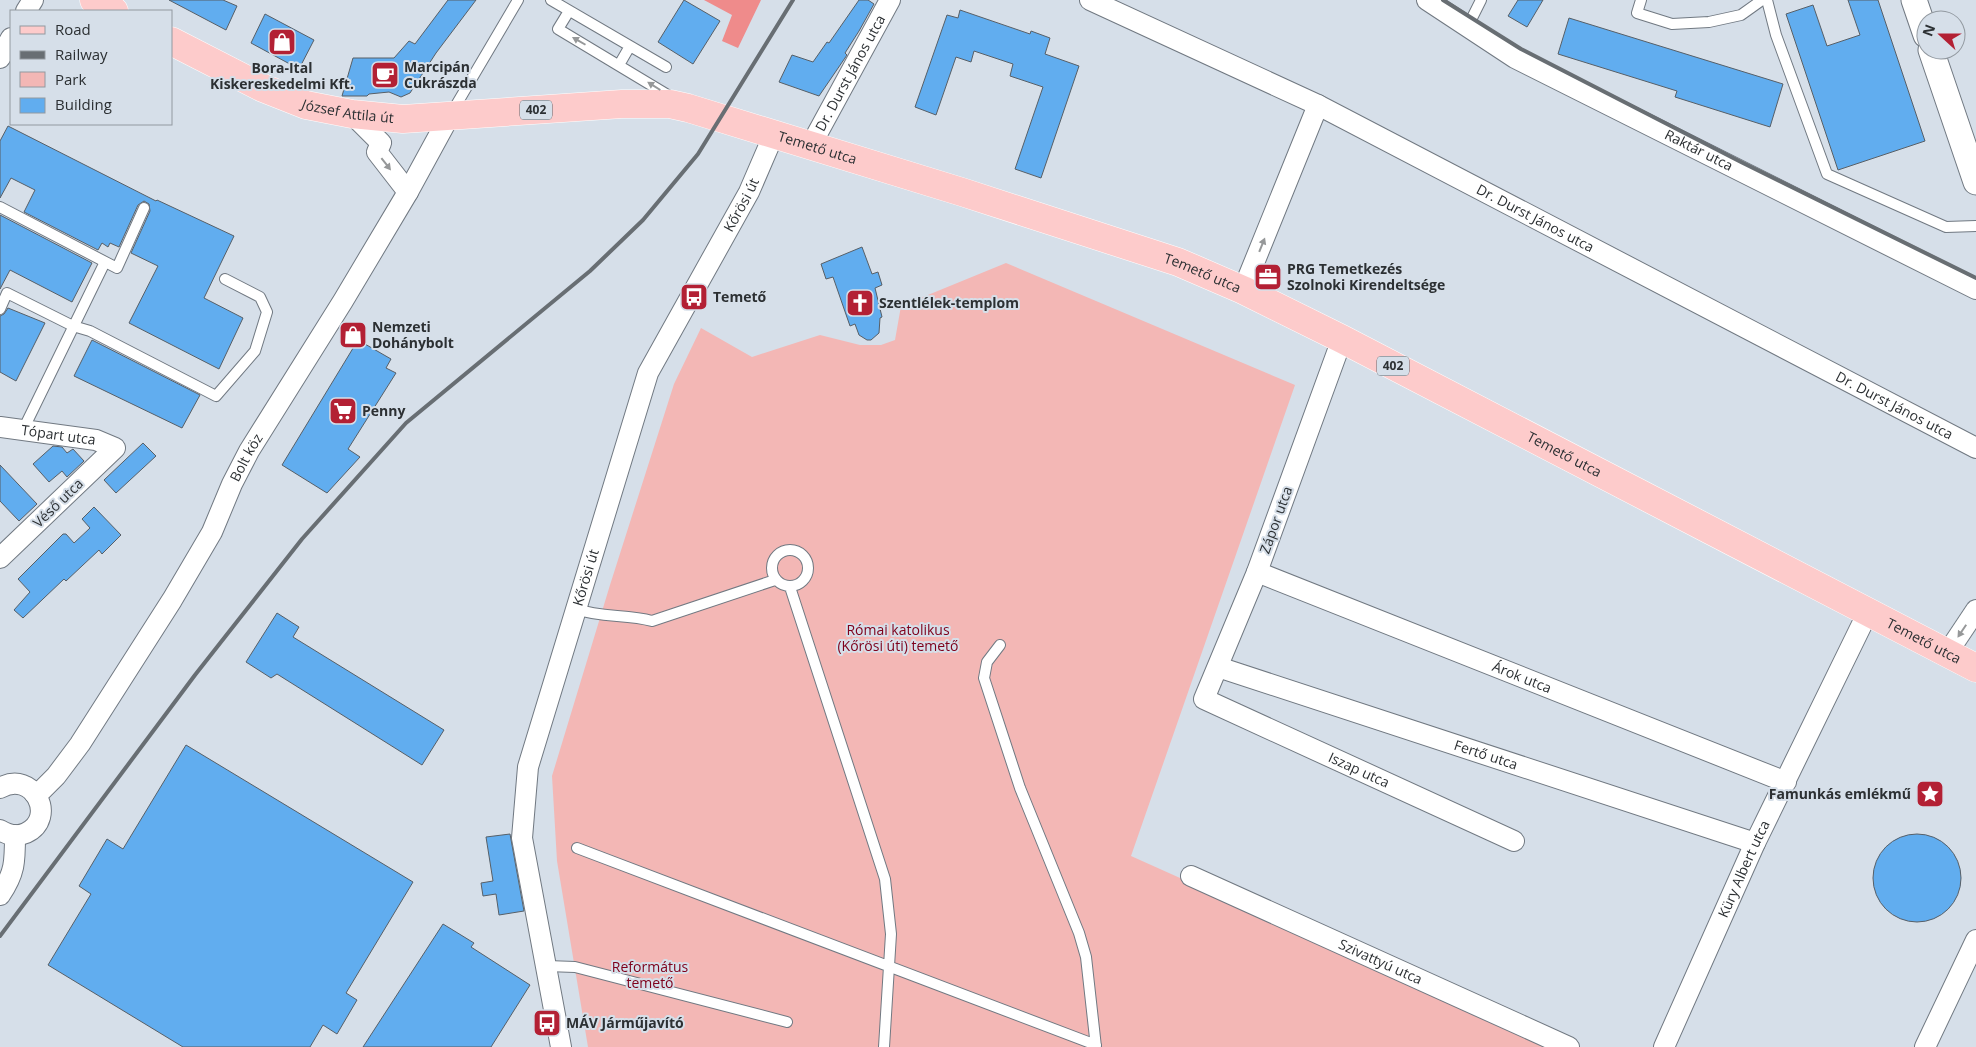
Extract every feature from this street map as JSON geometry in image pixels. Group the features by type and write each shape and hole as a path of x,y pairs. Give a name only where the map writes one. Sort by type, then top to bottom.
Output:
{"main road":[{"path":"94,0 112,10"},
{"name":"József Attila út","path":"172,42 263,88 306,105 352,114 403,119 450,115"},
{"name":"Temető utca","path":"450,115 622,104 670,104 811,145 1178,262 1243,290 1342,339 1976,668"}],"street":[{"name":"Dr. Durst János utca","path":"811,145 890,0"},
{"name":"Dr. Durst János utca","path":"1090,0 1318,105 1976,448"},
{"name":"Raktár utca","path":"1427,0 1515,58 1976,289"},
{"path":"0,58 10,40"},
{"path":"1934,60 1976,182"},
{"path":"1243,290 1318,105"},
{"path":"352,114 381,143 377,152 408,192"},
{"name":"Bolt köz","path":"34,793 42,790 56,776 80,744 172,600 212,532 232,484 249,451 343,301 408,192 450,115"},
{"name":"Kőrösi út","path":"561,1047 522,838 528,767 648,373 749,192 774,134"},
{"name":"Zápor utca","path":"1204,699 1257,572 1342,339"},
{"name":"Tópart utca","path":"0,427 96,440 115,448"},
{"name":"Véső utca","path":"0,558 115,448"},
{"name":"Árok utca","path":"1257,572 1786,782"},
{"path":"1948,652 1976,610"},
{"name":"Küry Albert utca","path":"1664,1047 1755,843 1868,612"},
{"name":"Fertő utca","path":"1218,667 1755,843"},
{"name":"Iszap utca","path":"1204,699 1514,841"},
{"path":"0,895 11,878 15,854 7,833 29,832 38,820 40,806 34,793 24,785 2,784"},
{"name":"Szivattyú utca","path":"1191,876 1569,1047"},
{"path":"1925,1047 1976,940"}],"lane":[{"path":"450,115 518,0"},
{"path":"550,0 666,67"},
{"path":"1468,26 1481,0"},
{"path":"1641,0 1637,13 1672,24 1709,22 1741,15 1762,0"},
{"path":"1767,0 1776,34 1827,174 1946,227 1976,226"},
{"path":"569,11 558,29 688,108"},
{"path":"619,65 630,46"},
{"path":"0,207 117,268 144,208"},
{"path":"23,430 105,262"},
{"path":"0,309 8,293 73,326 90,331 216,396 255,351 267,312 260,297 225,278"},
{"path":"793,550 805,559 808,569 807,574 800,583 790,586 784,586 775,580 771,569 774,558 783,551 793,550"},
{"path":"576,609 590,614 636,617 652,621 775,580"},
{"path":"790,586 885,879 891,934 884,1047"},
{"path":"577,848 1096,1046 1086,957 1079,933 1020,788 984,678 987,662 1000,645"},
{"path":"547,966 575,967 787,1022"}],"green space":[{"name":"Római katolikus (Kőrösi úti) temető","path":"1006,263 1295,385 1131,856 1557,1047 588,1047 557,861 552,776 674,384 701,328 752,357 820,335 860,345 881,345 895,340 901,306"}],"shaded area":[{"path":"704,0 761,0 738,48 722,41 732,15"}],"building":[{"path":"169,0 223,0 237,6 226,30"},
{"name":"Marcipán Cukrászda","path":"448,0 476,0 436,53 410,93 401,97 389,92 369,94 367,96 342,96 353,58 394,58 409,41 415,44"},
{"path":"684,0 720,21 693,64 658,42"},
{"path":"859,0 868,0 874,4 845,53 847,55 819,96 779,82 792,55 813,62 827,42 829,43"},
{"path":"1518,0 1543,0 1527,27 1508,16"},
{"path":"1848,0 1878,0 1925,141 1838,170 1786,14 1813,5 1827,46 1860,35"},
{"path":"960,10 1030,34 1031,31 1050,38 1045,54 1079,66 1041,178 1015,169 1043,87 1010,76 1013,64 974,51 971,62 956,57 936,115 915,107 947,15 958,18"},
{"name":"Bora-Ital Kiskereskedelmi Kft.","path":"265,14 314,40 299,69 251,43"},
{"path":"1569,18 1783,84 1770,127 1675,97 1677,91 1558,54"},
{"path":"8,126 156,201 234,236 204,298 243,318 219,369 129,323 158,266 131,253 150,211 149,204 144,201 138,205 119,247 110,243 108,247 102,243 98,250 24,212 35,190 11,178 0,198 0,141"},
{"path":"0,215 92,263 72,302 10,270 0,289"},
{"name":"Szentlélek-templom","path":"862,247 872,274 878,272 882,285 875,288 882,317 880,318 879,333 871,340 867,340 859,335 855,324 850,326 833,277 826,279 821,264"},
{"path":"8,308 45,323 16,381 0,372 0,316"},
{"path":"92,340 200,395 182,428 74,376"},
{"name":"Penny","path":"358,340 391,359 386,368 396,373 348,449 360,457 327,493 282,465"},
{"path":"143,443 156,456 116,493 104,480"},
{"path":"53,446 62,447 67,453 73,449 84,461 67,477 62,471 49,482 33,464"},
{"path":"0,465 37,504 19,521 0,501"},
{"path":"94,507 121,535 102,554 99,550 66,581 64,579 23,618 14,610 30,592 18,579 63,534 66,534 74,543 90,528 82,519"},
{"path":"277,613 299,627 293,637 444,730 422,765 277,674 271,678 246,662"},
{"path":"186,745 413,882 346,993 357,1000 337,1034 323,1025 310,1047 183,1047 48,965 91,894 79,886 107,839 123,849"},
{"path":"510,834 524,911 499,915 496,894 483,896 481,883 493,881 486,837"},
{"path":"1917,834 1934,837 1942,841 1954,853 1958,861 1961,878 1958,895 1954,903 1942,915 1934,919 1917,922 1900,919 1892,915 1880,903 1876,895 1873,878 1876,861 1880,853 1892,841 1900,837"},
{"path":"443,924 474,943 471,947 530,985 491,1047 363,1047"}],"railway":[{"path":"0,936 195,675 302,539 406,423 590,271 643,220 698,154 793,0"},
{"path":"1443,0 1521,49 1741,162 1976,278"}],"place":[{"name":"Bora-Ital Kiskereskedelmi Kft.","path":"282,42"},
{"name":"Marcipán Cukrászda","path":"385,75"},
{"name":"PRG Temetkezés Szolnoki Kirendeltsége","path":"1268,277"},
{"name":"Temető","path":"694,297"},
{"name":"Szentlélek-templom","path":"860,303"},
{"name":"Nemzeti Dohánybolt","path":"353,335"},
{"name":"Penny","path":"343,411"},
{"name":"Famunkás emlékmű","path":"1930,794"},
{"name":"MÁV Járműjavító","path":"547,1023"}],"park label":[{"name":"Református temető","path":"650,976"}]}
